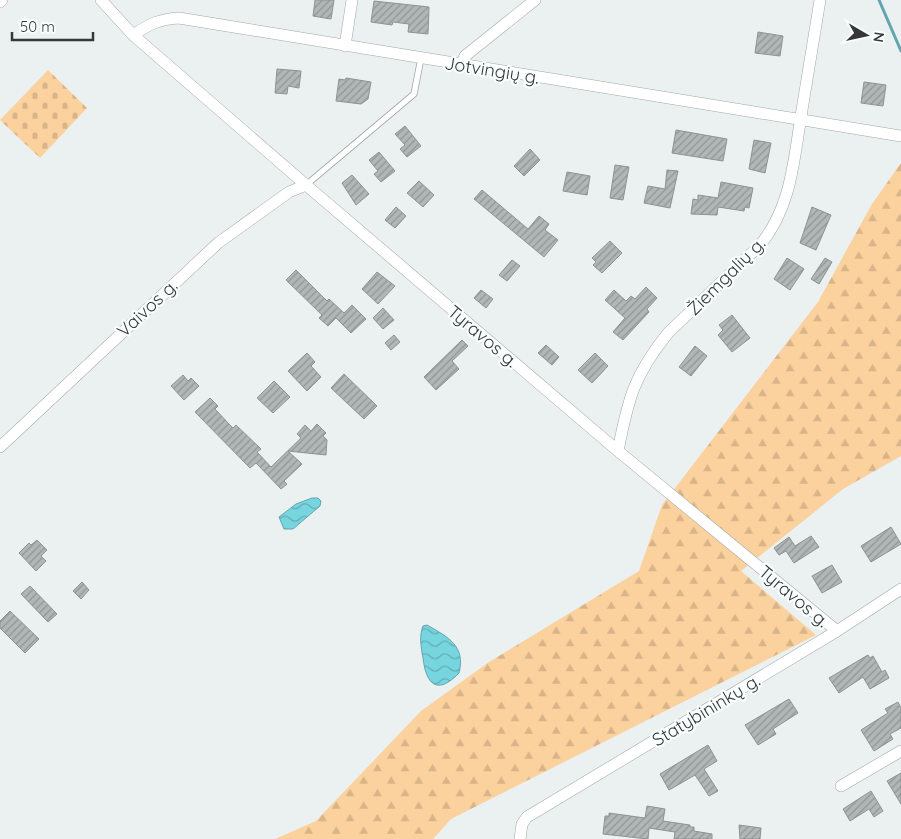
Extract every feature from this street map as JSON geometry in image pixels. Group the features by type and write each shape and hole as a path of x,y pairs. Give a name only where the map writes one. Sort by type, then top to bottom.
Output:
{"street":[{"path":"101,0 134,35"},
{"path":"345,46 352,0"},
{"path":"461,65 465,56 535,0"},
{"name":"Žiemgalių g.","path":"618,450 627,402 643,367 655,349 772,231 790,180 820,0"},
{"name":"Jotvingių g.","path":"134,35 150,23 179,18 901,136"},
{"name":"Tyravos g.","path":"134,35 306,185 618,450 837,631"},
{"name":"Vaivos g.","path":"0,447 218,243 289,192 306,185"},
{"name":"Statybininkų g.","path":"520,837 522,824 527,817 837,631 901,589"},
{"path":"841,786 901,751"}],"lane":[{"path":"306,185 414,94 421,58"}],"green space":[{"path":"48,70 87,108 40,158 0,120"},
{"path":"901,163 901,456 843,489 741,571 816,635 451,819 433,839 275,839 316,821 421,711 489,662 639,571 662,505 818,302 872,204"}],"water":[{"path":"312,498 318,498 321,501 320,506 293,529 284,529 279,517 296,504"},
{"path":"427,625 448,638 460,656 459,673 445,684 434,684 427,675 421,638 423,626"}],"building":[{"path":"315,0 334,0 331,19 313,16"},
{"path":"374,1 429,7 428,34 408,32 409,24 393,22 392,25 371,22"},
{"path":"758,32 783,36 780,56 755,53"},
{"path":"277,69 301,71 299,88 288,86 287,94 275,93"},
{"path":"346,78 371,82 368,99 361,104 336,101 339,79 345,80"},
{"path":"864,82 886,85 883,106 861,103"},
{"path":"405,126 421,146 407,157 400,149 405,145 395,134"},
{"path":"676,130 727,139 723,161 672,153"},
{"path":"754,140 771,143 765,173 749,169"},
{"path":"530,149 540,160 524,176 514,166"},
{"path":"379,152 395,171 381,182 374,174 378,171 369,160"},
{"path":"615,165 629,167 623,200 610,198"},
{"path":"667,170 678,171 670,208 644,203 648,186 665,189"},
{"path":"567,172 590,176 587,195 563,191"},
{"path":"352,175 369,194 356,205 342,183"},
{"path":"419,181 434,195 423,207 407,193"},
{"path":"721,182 753,188 749,208 745,207 744,211 718,207 717,215 691,214 693,199 698,200 698,195 718,198"},
{"path":"482,190 528,229 539,216 549,224 545,230 558,240 544,257 474,199"},
{"path":"396,207 406,216 395,228 385,220"},
{"path":"812,207 831,215 816,250 800,243"},
{"path":"610,241 622,253 602,273 593,265 596,262 592,258"},
{"path":"787,258 804,269 790,290 774,279"},
{"path":"825,258 832,262 819,284 811,279"},
{"path":"512,260 520,266 507,281 499,275"},
{"path":"296,270 327,301 329,299 344,313 352,305 366,319 351,333 336,318 328,326 319,318 322,315 286,280"},
{"path":"377,272 395,286 378,304 362,289"},
{"path":"646,287 657,298 647,309 649,312 623,340 613,332 625,318 605,300 614,290 626,301 631,296 635,299"},
{"path":"481,290 493,299 486,308 474,298"},
{"path":"383,308 394,320 383,329 373,318"},
{"path":"732,315 750,338 732,352 718,335 723,330 719,325"},
{"path":"394,335 400,342 391,350 385,343"},
{"path":"462,340 468,346 452,361 459,369 436,390 424,377"},
{"path":"546,345 559,357 552,365 538,353"},
{"path":"695,346 707,356 691,376 679,367"},
{"path":"307,353 315,362 311,366 321,377 307,391 288,371"},
{"path":"595,353 608,366 592,383 578,370"},
{"path":"344,374 377,406 364,419 331,388"},
{"path":"183,375 188,381 191,378 199,386 184,400 171,386"},
{"path":"274,381 290,397 273,413 257,398"},
{"path":"210,398 218,406 215,409 233,428 236,425 261,449 257,452 271,467 301,438 297,434 305,425 311,431 317,424 326,433 323,436 327,440 326,455 288,451 302,464 284,481 287,484 281,489 256,463 250,468 195,412"},
{"path":"891,527 901,544 871,562 861,546"},
{"path":"811,536 819,547 794,563 786,551 779,555 774,548 789,537 795,546"},
{"path":"37,540 47,550 41,556 46,561 36,571 19,553 29,543 31,545"},
{"path":"832,565 842,582 822,593 812,576"},
{"path":"82,582 89,590 81,599 73,591"},
{"path":"30,586 57,614 48,622 21,594"},
{"path":"10,611 39,639 25,653 0,628 0,621"},
{"path":"868,655 870,658 873,656 882,672 885,670 889,678 870,689 863,677 839,693 829,678"},
{"path":"789,699 798,713 773,729 776,734 758,745 745,725"},
{"path":"898,702 901,708 901,728 890,734 893,739 874,751 861,730 888,713 885,709"},
{"path":"708,745 717,761 704,769 718,791 709,796 695,775 669,790 660,774"},
{"path":"901,773 901,804 887,781"},
{"path":"871,791 883,811 874,817 869,809 850,821 843,809"},
{"path":"647,806 665,809 663,821 690,825 690,827 694,827 694,831 712,834 712,839 674,839 675,832 649,828 648,839 603,834 605,816 609,816 609,813 645,818"},
{"path":"739,825 761,828 760,839 740,839"}],"waterway":[{"path":"879,0 901,51"}]}
